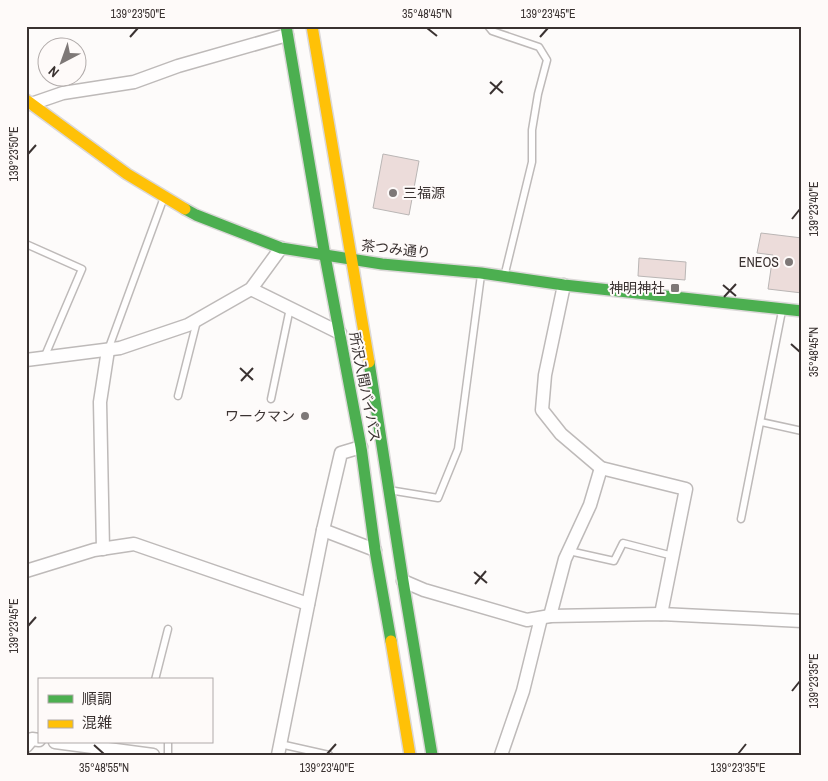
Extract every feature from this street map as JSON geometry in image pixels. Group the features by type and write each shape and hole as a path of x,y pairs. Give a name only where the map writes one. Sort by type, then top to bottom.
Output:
{"main road":[{"name":"所沢入間バイパス","path":"312,26 390,490 432,755"},
{"name":"所沢入間バイパス","path":"286,31 325,256 361,447 375,550 410,755"},
{"name":"茶つみ通り","path":"29,102 126,174 164,197 204,218 281,248 352,260 481,273 564,285 802,311"}],"street":[{"path":"29,102 63,92 134,82 286,31"},
{"path":"26,360 120,348 198,320 251,289 281,248"},
{"path":"564,285 545,375 542,410 561,434 601,468 686,489 661,614"},
{"path":"251,289 340,333"},
{"path":"103,549 100,402 108,350"},
{"path":"279,749 323,530 341,453 361,447"},
{"path":"501,755 565,559 590,504 601,468"},
{"path":"323,530 375,550"},
{"path":"26,571 94,550 134,544 308,604"},
{"path":"403,581 424,590 527,620 545,617 661,614 802,621"},
{"path":"26,746 32,739 38,740"},
{"path":"62,744 83,750 153,755"}],"lane":[{"path":"488,26 492,31 539,47 548,60 538,94 532,130 532,162 504,276"},
{"path":"108,350 164,197"},
{"path":"26,244 82,269 44,358"},
{"path":"390,490 438,498 458,449 481,273"},
{"path":"271,399 290,308"},
{"path":"741,519 783,309"},
{"path":"178,396 198,320"},
{"path":"761,422 802,431"},
{"path":"569,551 614,561 623,543 673,556"},
{"path":"156,678 168,629"},
{"path":"279,749 329,755"}],"building":[{"path":"383,154 419,161 409,215 373,208"},
{"path":"761,233 802,238 802,293 768,289 773,255 757,253"},
{"path":"639,258 686,262 685,280 638,276"}],"traffic: fast":[{"path":"286,26 325,256 361,447 375,550 391,641"},
{"path":"185,209 281,248 382,264 481,273 564,285 802,311"},
{"path":"369,362 432,755"}],"traffic: slow":[{"path":"312,26 369,362"},
{"path":"26,100 127,174 185,209"},
{"path":"391,641 410,755"}],"place":[{"name":"三福源","path":"393,193"},
{"name":"ENEOS","path":"789,262"},
{"name":"神明神社","path":"675,288"},
{"name":"ワークマン","path":"305,416"}]}
